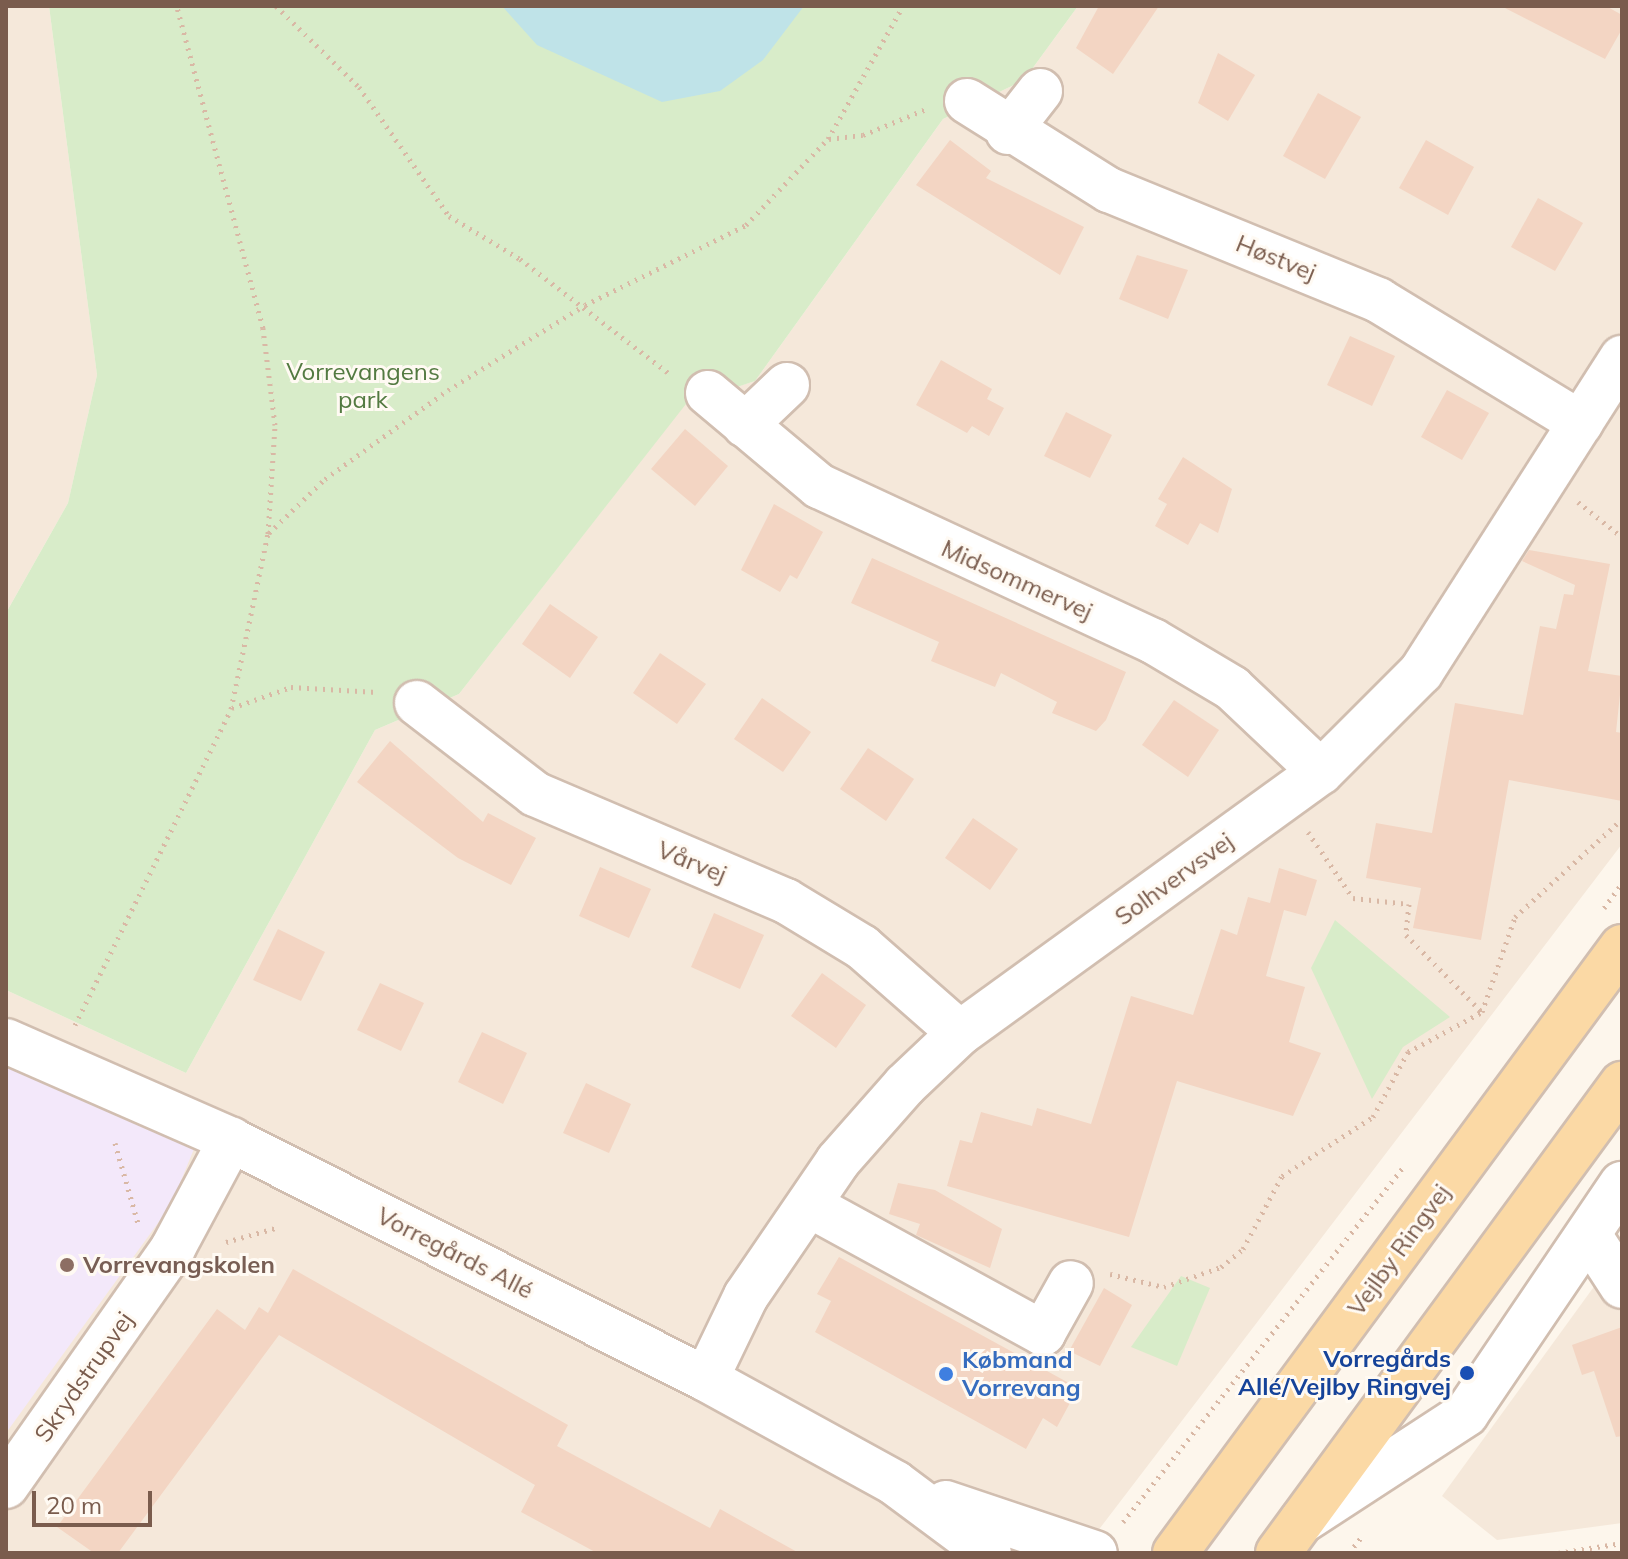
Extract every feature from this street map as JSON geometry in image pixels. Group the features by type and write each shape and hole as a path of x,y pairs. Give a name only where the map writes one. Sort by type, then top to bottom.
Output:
{"main road":[{"name":"Vejlby Ringvej","path":"1175,1553 1608,934"},
{"path":"1289,1537 1622,1084"}],"street":[{"path":"1008,132 1040,91"},
{"name":"Høstvej","path":"967,101 1008,132 1109,190 1378,300 1580,423"},
{"name":"Solhvervsvej","path":"706,1379 746,1296 857,1139 960,1033 1321,772 1421,672 1622,358"},
{"path":"745,425 787,385"},
{"name":"Midsommervej","path":"708,393 819,486 1153,641 1232,688 1321,772"},
{"name":"Vårvej","path":"417,703 535,794 799,908 862,947 960,1033"},
{"name":"Vorregårds Allé","path":"6,1041 231,1140 706,1379 895,1483 989,1553"},
{"name":"Skrydstrupvej","path":"6,1486 173,1248 231,1140"},
{"path":"1289,1537 1466,1414 1591,1238 1622,1184"},
{"path":"809,1205 1043,1333 1071,1283"},
{"path":"1591,1238 1622,1286"},
{"name":"Vorregårds Allé","path":"895,1483 1107,1541"}],"path":[{"path":"75,1025 231,709 268,534 275,425 263,328 177,6"},
{"path":"276,6 359,87 449,216 585,305 688,388 708,393"},
{"path":"268,534 325,479 448,390 585,305 746,225 828,139 903,6"},
{"path":"828,139 967,101"},
{"path":"1546,477 1622,537"},
{"path":"231,709 291,687 355,686 417,703"},
{"path":"1285,798 1353,898 1409,904 1406,935 1482,1012"},
{"path":"1071,1283 1104,1272 1164,1287 1221,1267 1243,1249 1282,1176 1373,1117 1408,1052 1482,1012 1515,917 1622,819"},
{"path":"1608,934 1622,883"},
{"path":"1107,1541 1356,1218 1408,1162"},
{"path":"1558,1553 1622,1543"}],"shaded area":[{"path":"6,6 49,6 97,375 68,503 6,613"},
{"path":"1078,6 1622,6 1622,844 1081,1553 6,1553 6,990 186,1073 375,730 459,694 686,403 755,381 943,119 1024,80"},
{"name":"Vorrevangskolen","path":"6,1062 196,1144 171,1205 6,1433"},
{"path":"1622,1248 1622,1523 1497,1540 1442,1496"}],"green space":[{"name":"Vorrevangens park","path":"49,6 1078,6 1024,80 943,119 755,381 686,404 459,694 375,730 186,1073 6,990 6,613 68,503 97,375"},
{"path":"1335,920 1450,1017 1403,1047 1372,1099 1311,968"},
{"path":"1181,1276 1210,1288 1177,1366 1131,1347"}],"water":[{"path":"502,6 804,6 763,60 720,91 662,102 537,45"}],"building":[{"path":"1099,6 1159,6 1113,74 1076,48"},
{"path":"1501,6 1606,6 1622,15 1622,29 1605,59"},
{"path":"1218,53 1255,75 1228,121 1198,103"},
{"path":"1318,93 1361,117 1325,179 1283,156"},
{"path":"950,140 991,171 986,178 1084,227 1060,275 916,185"},
{"path":"1426,140 1474,167 1448,215 1399,188"},
{"path":"1538,198 1583,223 1555,271 1511,247"},
{"path":"1137,255 1188,270 1168,319 1119,299"},
{"path":"1350,336 1395,356 1372,406 1327,385"},
{"path":"941,360 992,389 987,399 1004,408 989,436 972,426 967,433 916,405"},
{"path":"1447,390 1489,413 1462,460 1421,437"},
{"path":"1066,412 1112,435 1090,478 1044,456"},
{"path":"685,429 728,466 695,506 651,469"},
{"path":"1183,457 1232,489 1218,533 1200,523 1188,545 1155,526 1167,504 1158,499"},
{"path":"774,504 823,532 797,579 790,575 780,592 741,570"},
{"path":"1529,550 1610,564 1588,671 1622,676 1616,732 1622,733 1622,801 1509,780 1481,940 1413,928 1421,888 1366,878 1376,823 1432,833 1455,703 1523,715 1540,626 1556,629 1564,594 1573,595 1575,585 1522,561"},
{"path":"872,558 1126,672 1106,720 1096,731 1052,713 1057,702 1001,673 995,687 931,661 939,642 851,603"},
{"path":"550,604 598,637 570,678 522,644"},
{"path":"660,653 706,684 677,724 633,693"},
{"path":"762,698 811,732 783,772 734,739"},
{"path":"1174,700 1219,730 1188,777 1142,745"},
{"path":"390,741 483,822 488,813 536,838 511,885 458,858 357,782"},
{"path":"868,748 914,779 886,821 840,789"},
{"path":"973,818 1018,849 990,890 945,858"},
{"path":"600,867 651,889 629,938 579,916"},
{"path":"1279,868 1317,880 1306,916 1284,910 1266,976 1305,987 1289,1042 1321,1053 1293,1116 1177,1081 1129,1237 947,1186 960,1140 972,1143 981,1112 1032,1126 1037,1108 1091,1124 1131,996 1193,1015 1221,929 1237,935 1248,897 1270,903"},
{"path":"714,913 764,935 740,989 691,967"},
{"path":"278,929 325,952 301,1001 253,980"},
{"path":"822,973 866,1005 836,1048 791,1016"},
{"path":"380,983 424,1003 401,1051 357,1030"},
{"path":"482,1032 527,1053 503,1104 458,1082"},
{"path":"586,1083 631,1104 609,1153 563,1133"},
{"path":"898,1183 935,1190 1002,1229 990,1268 916,1235 920,1224 889,1214"},
{"path":"839,1257 1078,1388 1057,1427 1043,1418 1026,1449 815,1332 831,1301 817,1294"},
{"path":"293,1269 568,1425 557,1446 710,1528 720,1509 799,1553 597,1553 521,1512 535,1485 279,1335 118,1553 94,1553 57,1527 217,1309 245,1330 259,1307 268,1313"},
{"path":"1104,1288 1132,1305 1100,1366 1069,1351"},
{"path":"1622,1327 1622,1436 1616,1437 1594,1371 1582,1375 1572,1345"}],"place":[{"name":"Vorrevangskolen","path":"67,1265"},
{"name":"Vorregårds Allé/Vejlby Ringvej","path":"1467,1373"},
{"name":"Købmand Vorrevang","path":"946,1374"}]}
